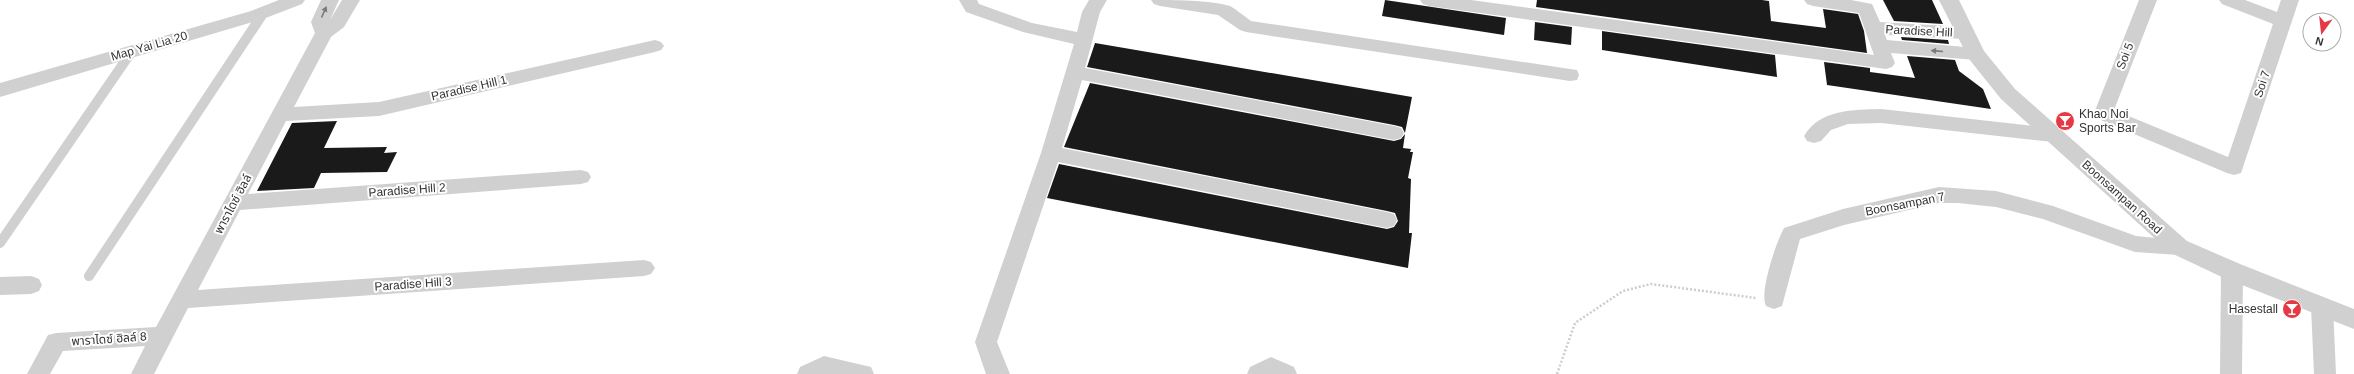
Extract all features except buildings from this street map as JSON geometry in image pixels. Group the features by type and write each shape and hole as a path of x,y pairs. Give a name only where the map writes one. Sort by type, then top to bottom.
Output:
{"street":[{"name":"Map Yai Lia 20","path":"0,90 264,12 296,0"},
{"name":"พาราไดซ์ ฮิลล์","path":"324,33 320,22 330,0"},
{"name":"พาราไดซ์ ฮิลล์","path":"142,374 324,33 338,23 352,0"},
{"path":"968,0 972,8 1029,28 1084,40"},
{"path":"1000,374 996,372 986,342 1051,154 1091,12 1098,0"},
{"path":"1160,0 1222,10 1246,26 1570,75"},
{"path":"1429,0 1886,62 1866,8 1813,0"},
{"name":"Boonsampan Road","path":"1949,0 1964,33 1976,54 2008,94 2179,247 2232,272 2354,319"},
{"name":"Soi 5","path":"2148,0 2103,113 2234,168"},
{"path":"2228,0 2283,20"},
{"name":"Soi 7","path":"2234,168 2290,0"},
{"name":"Paradise Hill","path":"1874,28 1964,33"},
{"name":"Paradise Hill 1","path":"280,115 379,109 655,46"},
{"path":"1881,46 1976,54"},
{"path":"1074,72 1394,133"},
{"path":"1814,136 1824,125 1834,121 1848,117 1881,116 2053,135"},
{"path":"1051,154 1387,220"},
{"name":"Paradise Hill 2","path":"233,203 581,177"},
{"name":"Boonsampan 7","path":"1774,300 1777,281 1791,234 1844,216 1939,195 1958,195 1996,199 2046,212 2135,244 2179,247"},
{"name":"Paradise Hill 3","path":"182,300 644,268"},
{"path":"2231,374 2232,272"},
{"path":"0,286 31,285"},
{"path":"2322,306 2325,374"},
{"name":"พาราไดซ์ ฮิลล์ 8","path":"38,374 56,342 163,336"},
{"path":"808,374 824,365 863,374"},
{"path":"1258,374 1271,367 1286,374"}],"lane":[{"path":"89,276 264,12"},
{"path":"0,244 132,51"}],"path":[{"path":"1556,374 1574,323 1623,291 1651,284 1774,300"}],"place":[{"name":"Khao Noi Sports Bar","path":"2065,121"},
{"name":"Hasestall","path":"2292,309"}]}
